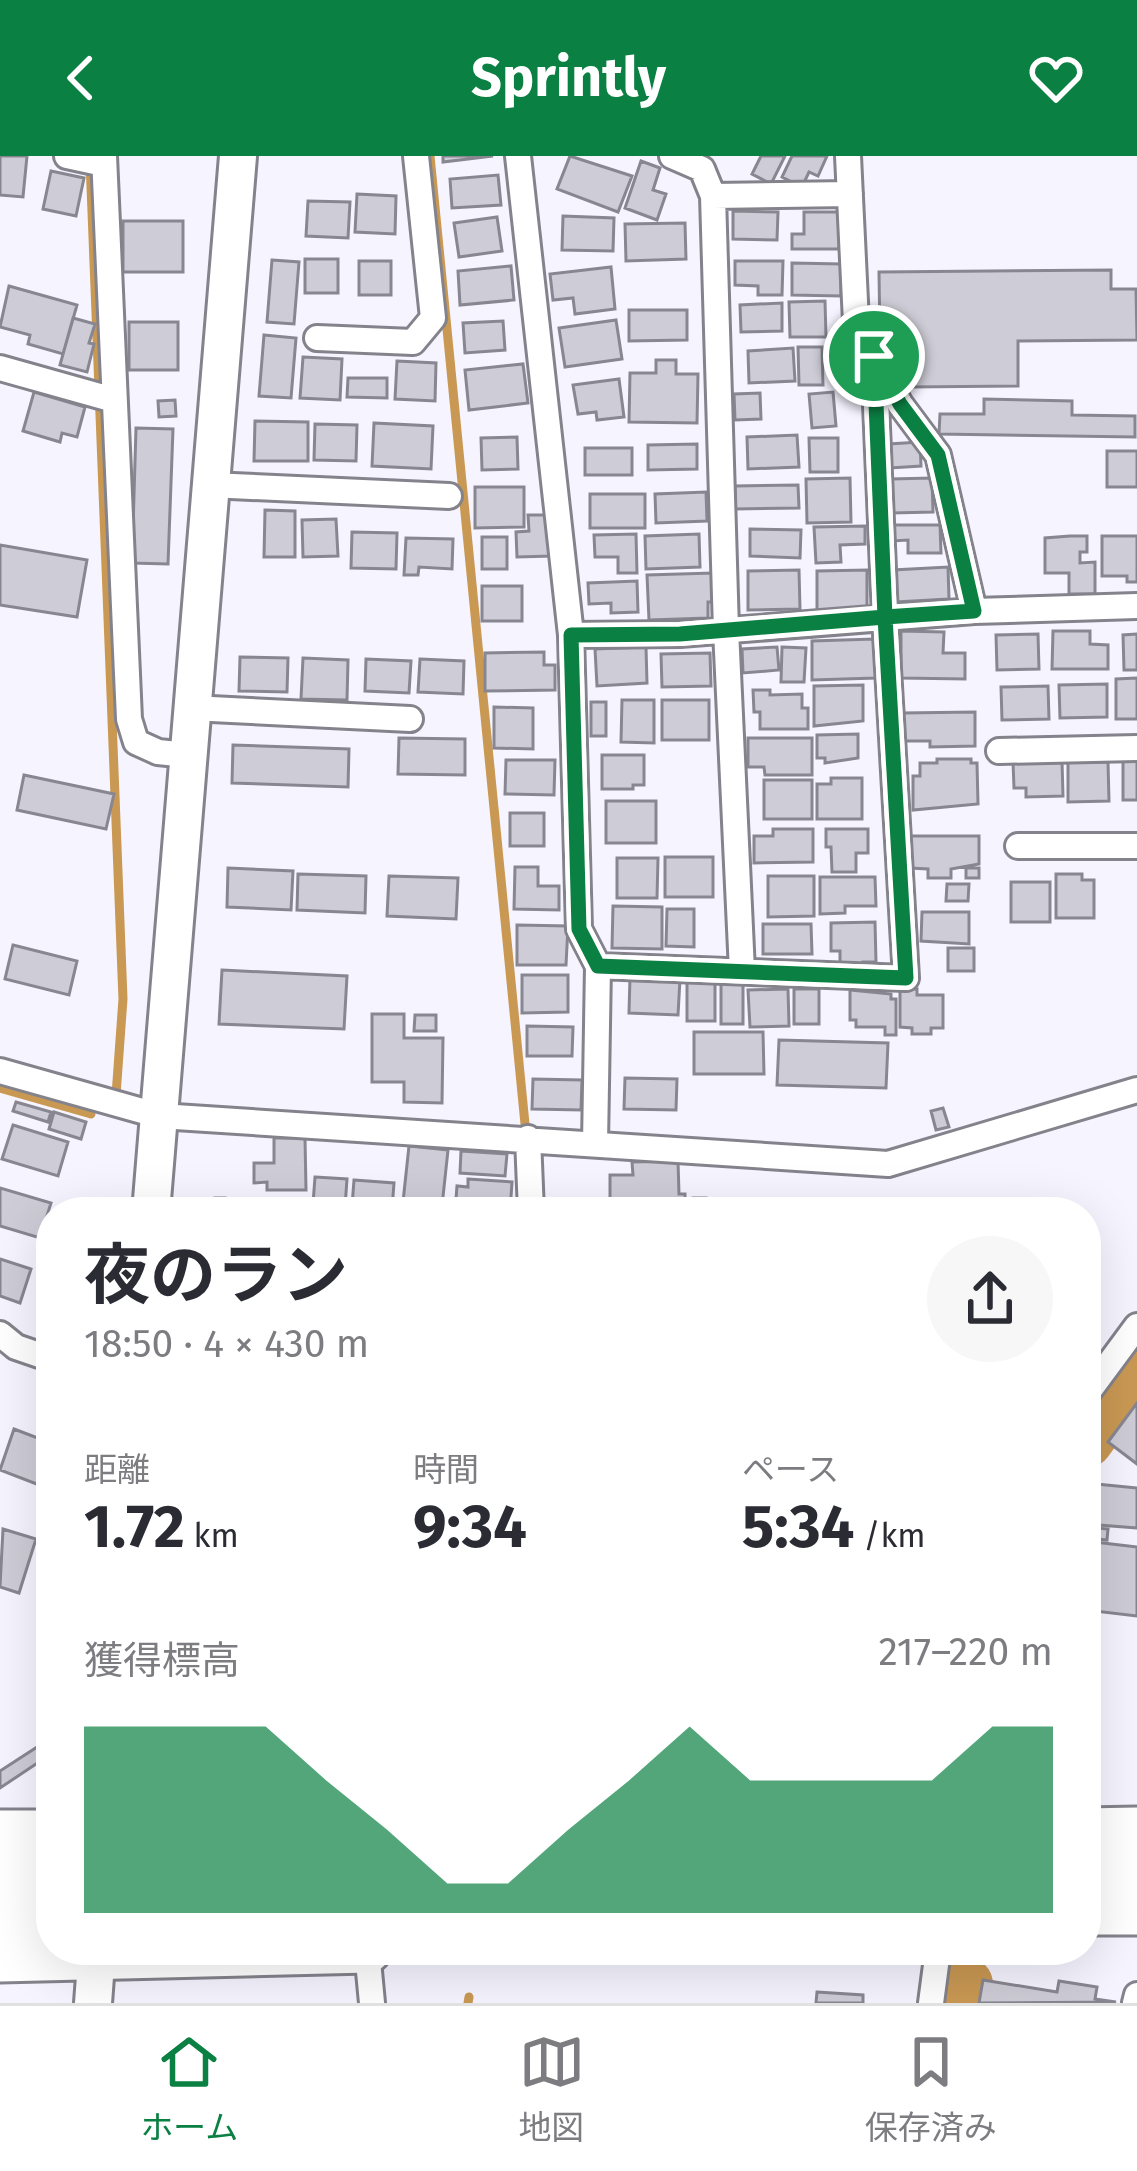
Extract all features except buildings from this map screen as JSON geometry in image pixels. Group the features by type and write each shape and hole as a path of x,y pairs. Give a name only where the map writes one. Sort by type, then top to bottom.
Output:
{"highway":[{"path":"1101,1831 1137,1830"},
{"path":"0,1833 36,1833"},
{"path":"1101,1871 1137,1871"},
{"path":"0,1875 36,1875"},
{"path":"1101,1912 1137,1912"},
{"path":"0,1916 36,1916"},
{"path":"1101,1942 1137,1942"},
{"path":"45,1965 95,1971 173,1965"}],"street":[{"path":"152,1197 238,156"},
{"path":"317,338 413,342 433,318 416,156"},
{"path":"518,156 571,635 579,929 598,966 595,1144"},
{"path":"672,156 702,169 713,196 742,971"},
{"path":"848,156 856,322 900,404 938,455 974,611"},
{"path":"91,160 129,719 136,742 158,752 188,755"},
{"path":"713,196 850,194"},
{"path":"598,966 906,978 874,356"},
{"path":"0,368 106,399"},
{"path":"210,485 449,496"},
{"path":"571,635 1137,606"},
{"path":"191,708 410,719"},
{"path":"999,751 1137,748"},
{"path":"1018,845 1137,845"},
{"path":"4,1081 160,1116 888,1165 1137,1090"},
{"path":"528,1138 530,1197"},
{"path":"1101,1375 1137,1326"},
{"path":"0,1334 16,1347 36,1354"},
{"path":"369,1965 372,2003"},
{"path":"931,2003 936,1965"}],"waterway":[{"path":"430,156 525,1124"},
{"path":"90,161 123,999 116,1095"},
{"path":"0,1088 91,1114"},
{"path":"1101,1420 1137,1371"},
{"path":"962,2003 966,1984"},
{"path":"468,2003 469,1997"}],"route":[{"path":"874,356 885,617 680,634 571,635 579,929 598,966 906,978 885,617 974,611 938,455 900,404 874,356"}]}
